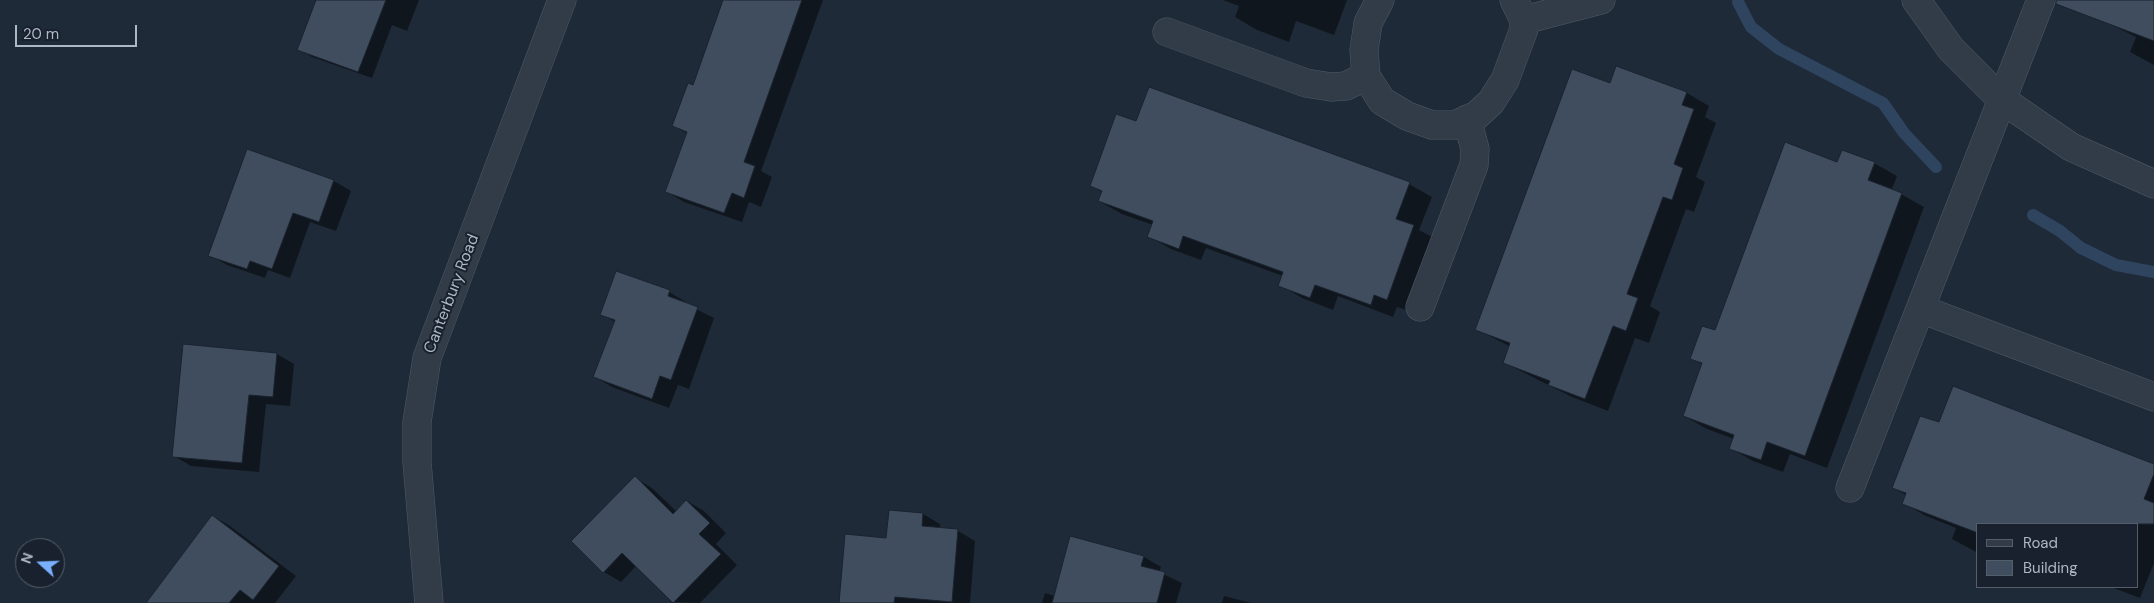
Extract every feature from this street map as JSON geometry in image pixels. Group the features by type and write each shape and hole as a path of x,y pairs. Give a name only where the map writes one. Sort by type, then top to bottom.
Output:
{"street":[{"name":"Canterbury Road","path":"430,603 417,462 416,422 427,358 562,0"},
{"path":"1380,0 1368,23 1364,50 1366,76 1382,101 1406,116 1432,125 1455,125 1477,115 1491,102 1506,80 1524,29 1519,10 1601,0"},
{"path":"1916,0 1951,49 2001,99 2071,147 2154,184"},
{"path":"1850,488 2041,0"},
{"path":"1167,32 1306,83 1331,87 1346,86 1366,76"},
{"path":"1420,307 1474,165 1475,149 1467,119"},
{"path":"1921,309 2154,397"}],"building":[{"path":"316,0 386,0 358,72 297,50"},
{"path":"723,0 802,0 744,162 755,166 744,198 732,193 724,213 665,192 687,132 672,126 688,83 693,85"},
{"path":"2056,0 2154,0 2154,41 2056,4"},
{"path":"1616,66 1687,92 1682,105 1694,109 1674,164 1683,168 1672,200 1663,197 1627,294 1638,298 1626,331 1613,326 1585,399 1548,385 1550,381 1503,363 1510,343 1475,330 1572,69 1610,83"},
{"path":"1149,87 1410,182 1396,219 1414,225 1387,300 1374,295 1371,305 1315,285 1310,298 1278,286 1283,272 1183,236 1179,249 1147,237 1153,221 1098,201 1102,191 1090,186 1116,114 1136,121"},
{"path":"1785,142 1837,162 1842,150 1875,162 1868,180 1902,193 1805,456 1767,442 1761,460 1729,449 1734,435 1683,416 1702,363 1690,359 1702,326 1715,330"},
{"path":"247,149 334,180 319,222 293,213 272,269 250,261 247,269 208,256"},
{"path":"616,271 670,290 668,296 698,307 671,380 660,376 652,399 593,377 615,320 600,315"},
{"path":"183,344 277,353 273,397 249,395 242,463 172,457"},
{"path":"1953,386 2154,464 2154,474 2144,499 2154,503 2154,524 1976,523 1976,532 1902,504 1906,493 1892,488 1920,416 1939,422"},
{"path":"635,476 673,514 686,500 710,523 699,534 721,554 673,603 622,553 603,573 571,541"},
{"path":"889,510 923,513 922,526 958,529 952,602 895,597 894,603 839,603 845,534 886,538"},
{"path":"212,515 279,566 253,600 240,590 229,603 146,603"},
{"path":"1070,536 1144,556 1141,566 1165,572 1157,603 1052,603"}],"waterway":[{"path":"1738,2 1751,27 1779,49 1883,103 1904,133 1936,167"},
{"path":"2033,215 2060,231 2081,248 2116,265 2154,272"}]}
